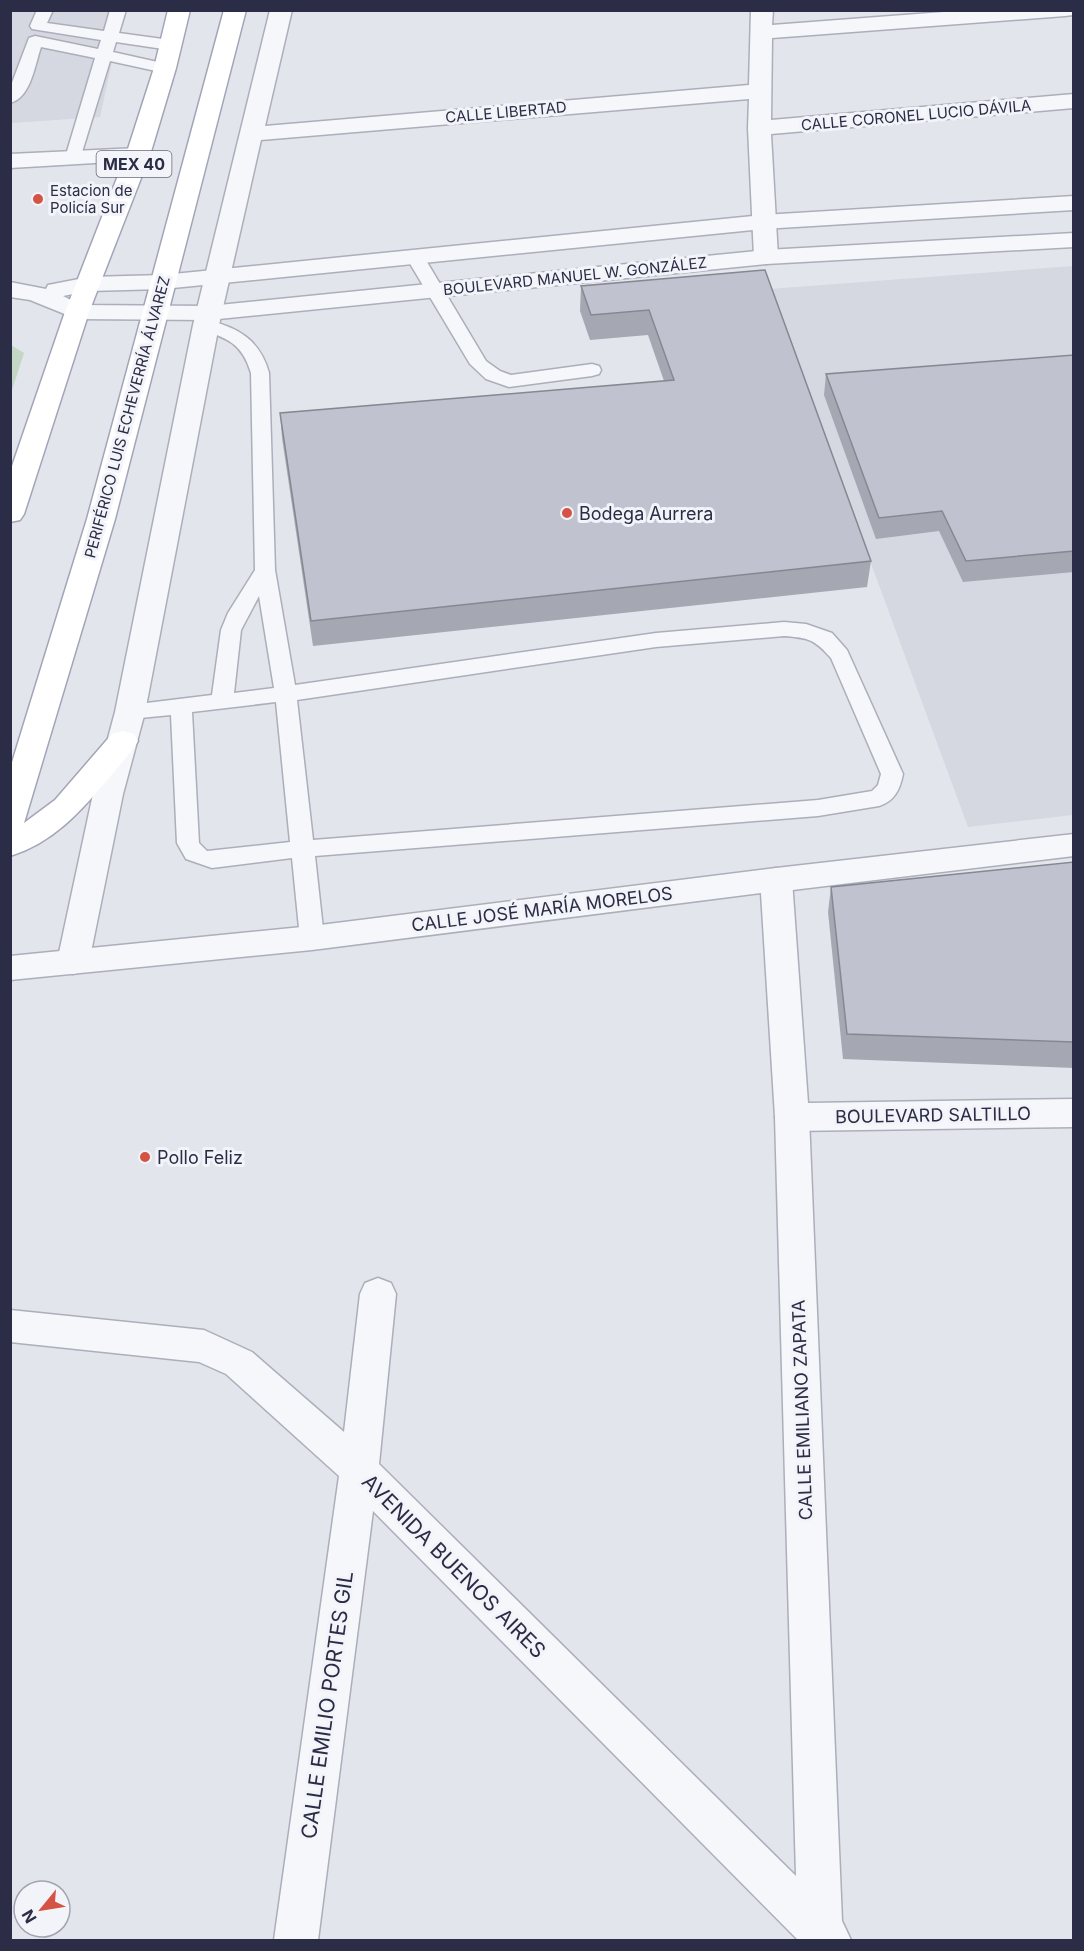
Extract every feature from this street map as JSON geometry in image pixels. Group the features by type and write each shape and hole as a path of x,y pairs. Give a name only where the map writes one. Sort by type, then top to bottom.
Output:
{"main road":[{"name":"MEX 40","path":"77,312 138,155 165,68 179,10"},
{"name":"PERIFÉRICO LUIS ECHEVERRÍA ÁLVAREZ","path":"10,821 101,519 235,10"},
{"path":"10,514 77,312"},
{"path":"10,845 43,827 66,808 126,726"}],"street":[{"path":"73,962 108,794 126,726 208,319 281,10"},
{"path":"766,257 759,128 762,21 1065,10"},
{"name":"CALLE LIBERTAD","path":"252,134 760,91"},
{"name":"CALLE CORONEL LUCIO DÁVILA","path":"759,128 1074,101"},
{"path":"10,161 138,155"},
{"name":"BOULEVARD MANUEL W. GONZÁLEZ","path":"37,294 89,284 163,282 218,277 764,222 1074,203"},
{"name":"BOULEVARD MANUEL W. GONZÁLEZ","path":"77,312 156,314 208,319 433,291 766,257 1074,240"},
{"path":"10,289 37,294 77,312"},
{"name":"CALLE JOSÉ MARÍA MORELOS","path":"10,968 312,938 1074,845"},
{"name":"CALLE EMILIANO ZAPATA","path":"776,880 792,1117 823,1938"},
{"name":"BOULEVARD SALTILLO","path":"792,1117 1074,1113"},
{"name":"CALLE EMILIO PORTES GIL","path":"296,1941 359,1470 378,1294"},
{"name":"AVENIDA BUENOS AIRES","path":"10,1326 204,1346 239,1363 359,1470 823,1938"}],"lane":[{"path":"10,98 19,89 45,10"},
{"path":"73,158 118,10"},
{"path":"36,33 110,35 170,45"},
{"path":"36,33 104,54 165,68"},
{"path":"415,257 478,364 493,375 509,381 592,370"},
{"path":"208,319 245,342 256,357 260,373 265,570 286,694 312,938"},
{"path":"222,700 231,630 238,613 265,570"},
{"path":"126,726 181,707 222,700 286,694 656,640 784,629 806,631 825,638 840,655 891,774 889,788 879,798 818,808 302,849 212,860 192,853 188,843 181,707"}],"shaded area":[{"path":"11,11 123,11 100,117 11,123"},
{"path":"1073,266 1073,815 968,827 770,289"}],"green space":[{"path":"11,345 24,353 11,393"}],"building":[{"name":"Bodega Aurrera","path":"765,270 871,561 311,621 280,413 674,380 649,310 591,315 581,286"},
{"path":"1074,355 1074,551 966,561 942,511 879,518 826,374"},
{"path":"1074,862 1074,1042 847,1034 831,887"}],"place":[{"name":"Estacion de Policía Sur","path":"38,199"},
{"name":"Bodega Aurrera","path":"567,513"},
{"name":"Pollo Feliz","path":"145,1157"}]}
